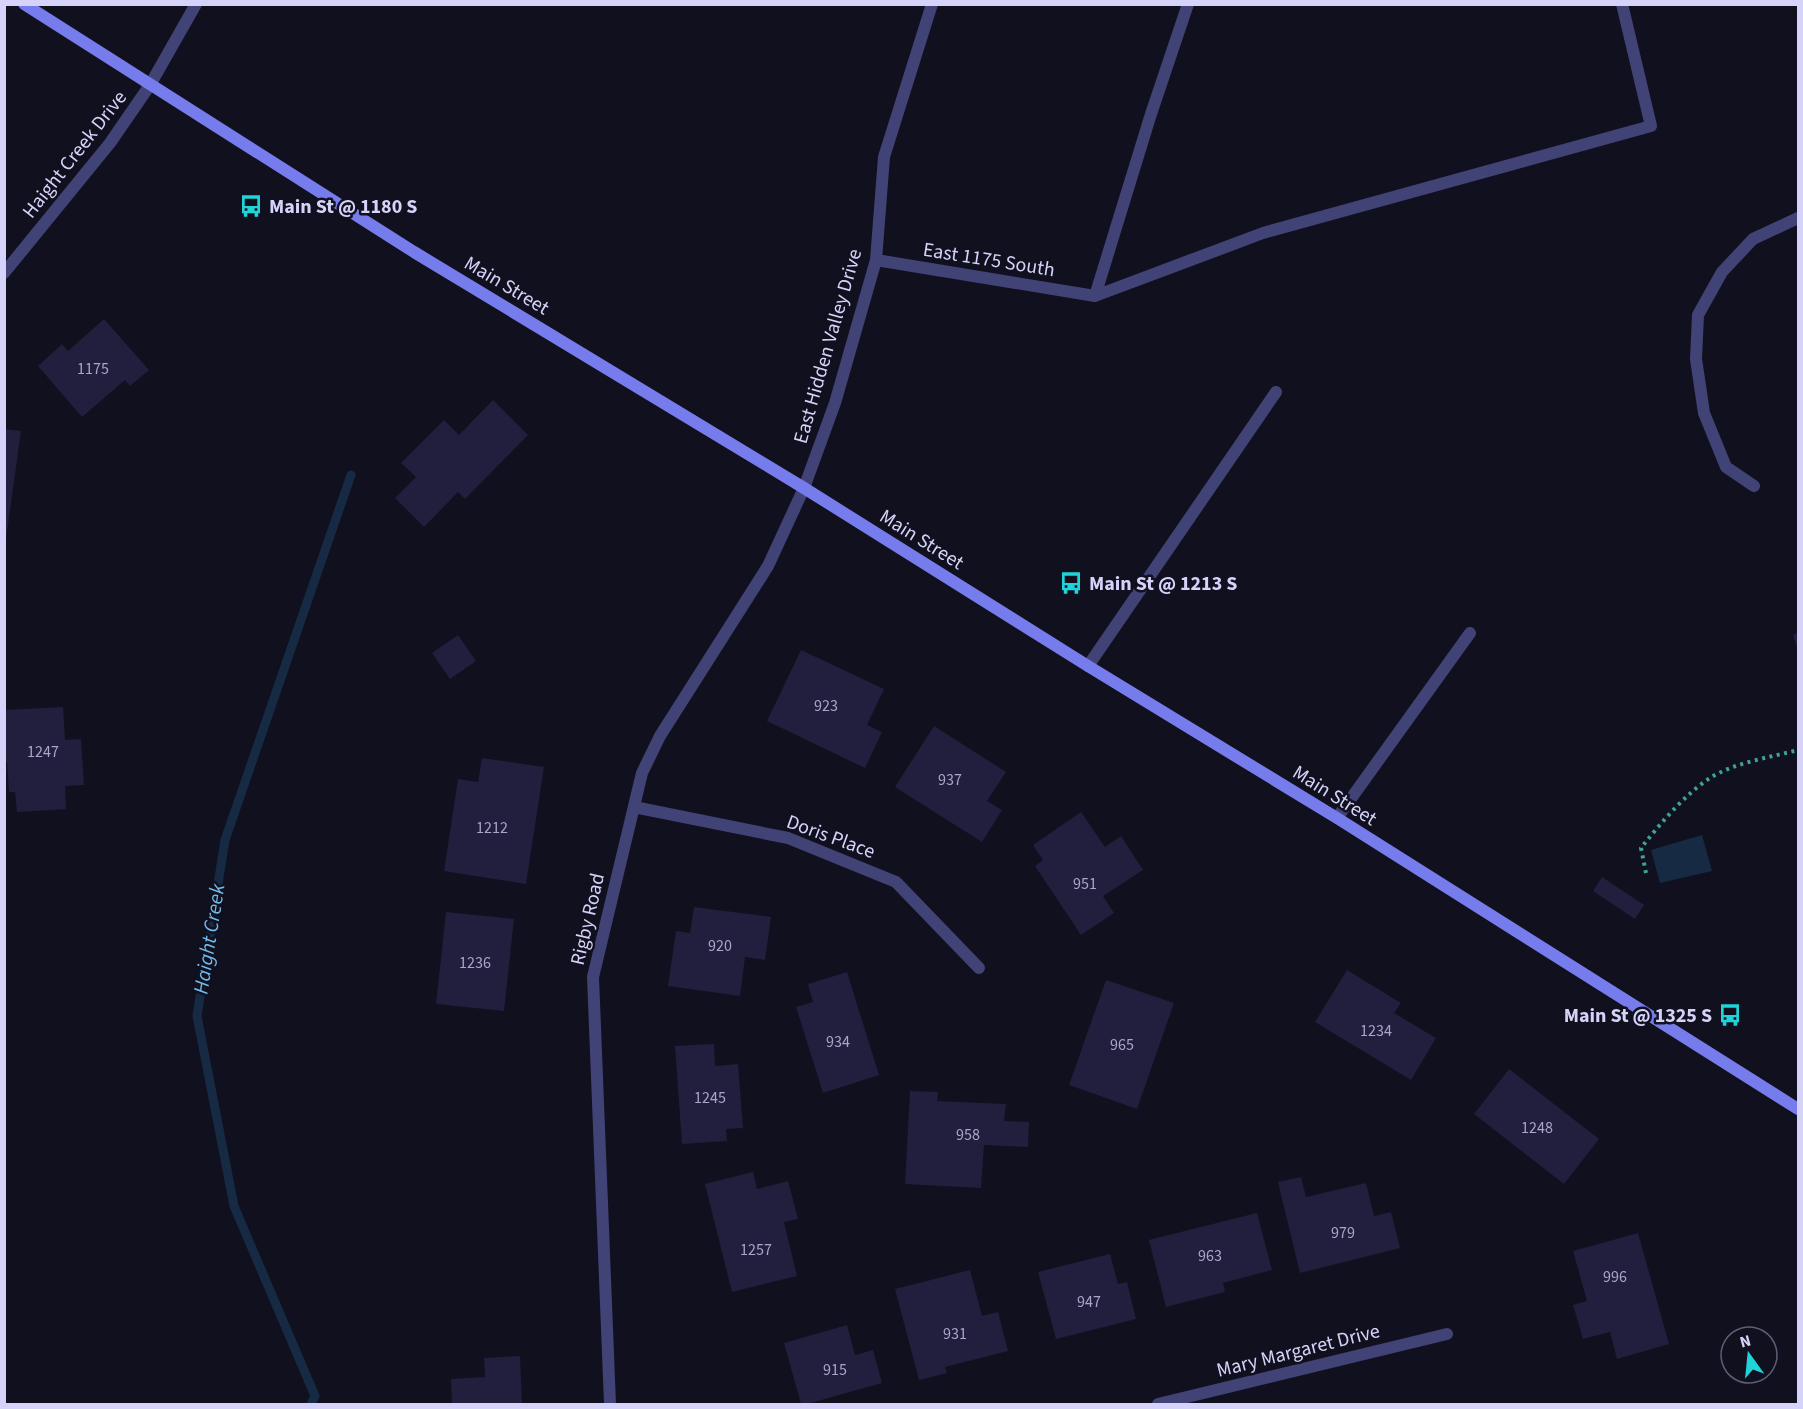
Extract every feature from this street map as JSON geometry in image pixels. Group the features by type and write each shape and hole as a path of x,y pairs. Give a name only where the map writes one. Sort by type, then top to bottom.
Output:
{"main road":[{"name":"Main Street","path":"24,4 414,252 804,488 1088,666 1337,818 1798,1109"}],"street":[{"name":"Haight Creek Drive","path":"4,273 110,144 150,85 196,4"},
{"name":"East Hidden Valley Drive","path":"804,488 835,403 876,260 884,157 932,4"},
{"path":"1095,296 1151,114 1188,4"},
{"path":"1095,296 1263,233 1651,126 1623,4"},
{"path":"1754,486 1726,467 1704,413 1696,359 1698,315 1722,272 1753,239 1798,218"},
{"name":"East 1175 South","path":"876,260 1095,296"},
{"path":"1088,666 1276,392"},
{"name":"Rigby Road","path":"610,1404 593,977 642,773 660,736 768,566 804,488"},
{"path":"1337,818 1470,633"},
{"name":"Doris Place","path":"634,807 788,838 896,882 979,968"},
{"name":"Mary Margaret Drive","path":"1158,1404 1447,1334"}],"path":[{"path":"1646,873 1641,848 1664,819 1710,778 1739,766 1798,750"}],"water":[{"path":"1702,835 1712,871 1660,883 1651,850"}],"building":[{"path":"104,319 149,370 130,386 125,380 82,417 38,366 62,344 68,351"},
{"path":"493,400 528,435 465,499 458,492 424,527 395,498 416,477 401,463 444,420 459,435"},
{"path":"4,429 21,431 6,539 4,539"},
{"path":"1798,633 1798,650 1793,635"},
{"path":"458,635 476,661 450,679 432,653"},
{"path":"801,650 884,689 867,725 882,732 865,768 767,721"},
{"path":"63,707 65,740 81,739 84,785 65,786 66,809 17,812 15,792 9,792 7,762 4,763 4,710"},
{"path":"934,726 1006,772 987,801 1002,810 982,842 895,787"},
{"path":"482,758 544,767 526,884 444,871 458,779 478,782"},
{"path":"1081,812 1105,847 1121,836 1143,870 1103,896 1114,913 1081,935 1035,866 1043,860 1033,845"},
{"path":"1602,877 1644,905 1635,919 1593,891"},
{"path":"694,907 771,917 765,960 745,957 740,996 668,986 676,931 690,933"},
{"path":"446,912 514,919 504,1011 436,1004"},
{"path":"1347,970 1401,1003 1394,1013 1436,1038 1411,1080 1315,1022"},
{"path":"847,972 879,1075 823,1093 796,1007 813,1002 808,984"},
{"path":"1106,980 1174,1003 1137,1109 1069,1085"},
{"path":"714,1044 715,1066 738,1064 743,1128 726,1129 727,1141 682,1144 675,1046"},
{"path":"1509,1069 1599,1139 1564,1184 1474,1114"},
{"path":"910,1091 938,1092 937,1101 1006,1104 1004,1121 1029,1122 1028,1147 984,1145 981,1188 905,1184"},
{"path":"753,1172 757,1189 788,1181 798,1219 784,1222 797,1276 732,1292 705,1184"},
{"path":"1301,1177 1306,1197 1366,1183 1374,1216 1391,1212 1400,1248 1300,1273 1278,1182"},
{"path":"1257,1213 1272,1270 1223,1283 1225,1292 1166,1307 1149,1240"},
{"path":"1638,1233 1669,1344 1617,1359 1610,1332 1583,1339 1573,1305 1587,1301 1573,1251"},
{"path":"1110,1254 1118,1284 1127,1282 1136,1319 1056,1339 1038,1272"},
{"path":"970,1270 982,1316 998,1312 1008,1351 945,1367 947,1373 919,1380 895,1289"},
{"path":"847,1325 855,1355 873,1350 882,1383 801,1404 784,1343"},
{"path":"520,1356 522,1404 452,1404 451,1379 485,1377 484,1358"}],"waterway":[{"name":"Haight Creek","path":"311,1404 315,1396 234,1206 197,1016 225,840 351,475"}],"place":[{"name":"Main St @ 1180 S","path":"251,206"},
{"name":"Main St @ 1213 S","path":"1071,583"},
{"name":"Main St @ 1325 S","path":"1730,1015"}]}
